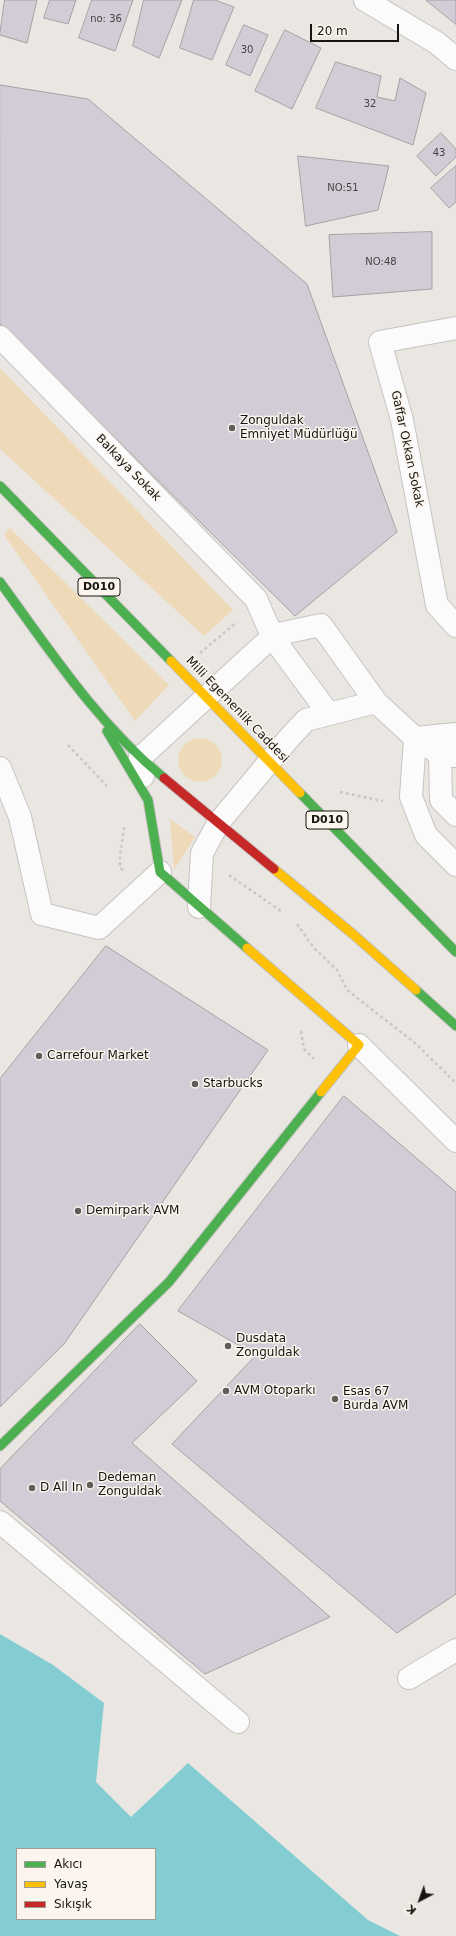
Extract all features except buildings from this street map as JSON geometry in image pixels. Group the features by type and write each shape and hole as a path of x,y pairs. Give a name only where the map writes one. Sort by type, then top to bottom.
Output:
{"main road":[{"name":"Milli Egemenlik Caddesi","path":"0,486 456,952"},
{"path":"0,582 92,707 127,762 148,800 160,872 359,1045 169,1282 0,1446"},
{"path":"92,707 140,758 354,934 456,1026"}],"street":[{"path":"365,0 437,43 456,59"},
{"name":"Gaffar Okkan Sokak","path":"456,328 380,342 402,420 437,605 456,626"},
{"name":"Balkaya Sokak","path":"0,337 256,598 273,638"},
{"path":"148,800 140,758 263,645 278,634 321,625 376,702 415,738 448,755 441,800 456,815"},
{"path":"273,638 329,714"},
{"path":"199,907 202,853 219,822 270,761 306,720 376,702"},
{"path":"415,738 456,734"},
{"path":"415,738 411,796 426,835 456,865"},
{"path":"0,768 20,816 42,914 99,928 160,872"},
{"path":"359,1045 456,1141"},
{"path":"0,1522 238,1722"},
{"path":"409,1678 456,1650"}],"path":[{"path":"198,655 242,618"},
{"path":"340,792 383,801"},
{"path":"229,875 284,913"},
{"path":"296,923 314,948 337,970 347,990 415,1043 456,1083"}],"shaded area":[{"path":"0,368 233,610 204,636 0,449"},
{"path":"10,528 169,685 135,721 4,535"},
{"path":"196,738 204,738 216,744 222,756 222,764 216,776 204,782 196,782 184,776 178,764 178,756 184,744"},
{"path":"170,819 195,837 174,870"}],"water":[{"path":"0,1634 53,1665 104,1703 96,1782 131,1817 188,1763 368,1920 400,1936 0,1936"}],"traffic: fast":[{"path":"0,486 171,661"},
{"path":"0,582 76,686 96,710 117,734 164,778"},
{"path":"107,731 148,800 160,872 247,948"},
{"path":"300,793 456,952"},
{"path":"416,990 456,1026"},
{"path":"0,1446 169,1282 321,1092"}],"traffic: slow":[{"path":"171,661 300,793"},
{"path":"274,869 354,935 416,990"},
{"path":"247,948 359,1045 321,1092"}],"traffic: jam":[{"path":"164,778 274,869"}],"place":[{"name":"Zonguldak Emniyet Müdürlüğü","path":"232,428"},
{"name":"Carrefour Market","path":"39,1056"},
{"name":"Starbucks","path":"195,1084"},
{"name":"Demirpark AVM","path":"78,1211"},
{"name":"Dusdata Zonguldak","path":"228,1346"},
{"name":"AVM Otoparkı","path":"226,1391"},
{"name":"Esas 67 Burda AVM","path":"335,1399"},
{"name":"Dedeman Zonguldak","path":"90,1485"},
{"name":"D All In","path":"32,1488"}]}
